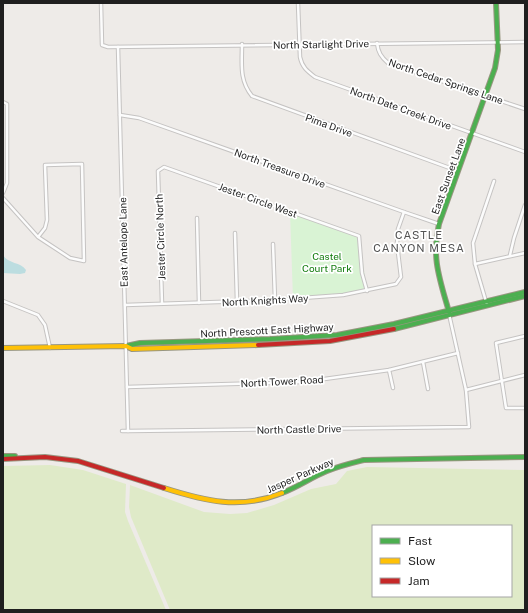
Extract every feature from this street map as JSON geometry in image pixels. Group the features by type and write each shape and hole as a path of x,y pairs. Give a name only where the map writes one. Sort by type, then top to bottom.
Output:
{"street":[{"path":"101,3 102,45 118,47"},
{"name":"North Date Creek Drive","path":"298,3 301,64 306,71 315,77 525,152"},
{"name":"East Sunset Lane","path":"469,427 466,390 436,261 436,237 439,224 495,68 498,50 496,3"},
{"name":"North Starlight Drive","path":"118,47 242,44 525,42"},
{"name":"North Cedar Springs Lane","path":"377,43 378,50 388,63 525,109"},
{"name":"Pima Drive","path":"242,44 242,79 244,86 252,96 458,171"},
{"name":"East Antelope Lane","path":"118,47 128,431"},
{"path":"3,102 7,104 7,183 3,193"},
{"name":"North Treasure Drive","path":"120,115 138,118 439,224"},
{"path":"3,198 38,237 70,258 84,261 82,164 45,165 47,220 45,228 38,237"},
{"name":"Jester Circle West","path":"158,171 164,166 359,236 362,273 367,291"},
{"name":"Jester Circle North","path":"158,171 162,303"},
{"path":"487,303 475,264 473,243 494,181"},
{"path":"510,255 525,205"},
{"name":"North Knights Way","path":"125,305 275,300 342,295 396,284 401,277 397,244 398,229 404,212"},
{"path":"197,218 199,303"},
{"path":"235,233 237,301"},
{"path":"273,244 275,300"},
{"path":"475,264 510,255 525,253"},
{"name":"North Prescott East Highway","path":"3,348 126,346 132,348 238,343 309,343 449,313 525,292"},
{"name":"North Prescott East Highway","path":"487,303 525,296"},
{"path":"3,301 38,315 45,325 50,348"},
{"path":"525,336 496,343 506,408 525,408"},
{"name":"North Tower Road","path":"127,387 303,382 389,370 458,353"},
{"path":"423,362 428,389"},
{"path":"389,370 393,388"},
{"path":"466,390 525,375"},
{"name":"North Castle Drive","path":"128,431 469,427"},
{"path":"122,431 128,431"},
{"name":"Jasper Parkway","path":"3,457 64,458 78,461 198,499 232,503 247,502 272,497 292,489 327,471 364,460 525,457"}],"green space":[{"name":"Castel Court Park","path":"290,212 359,236 367,291 293,299"},
{"path":"50,465 83,470 126,484 125,512 166,610 3,610 3,466"},
{"path":"367,467 525,470 525,610 170,610 131,517 129,507 130,485 204,512 230,514 247,513 274,505 311,489 336,484 347,471"}],"water":[{"path":"3,255 8,260 24,267 26,270 25,273 3,273"}],"traffic: fast":[{"path":"449,312 436,258 437,236 439,224 495,68 498,50 496,3"},
{"path":"126,346 140,343 270,339 337,335 394,324 525,292"},
{"path":"394,329 525,296"},
{"path":"3,456 15,456"},
{"path":"282,493 327,471 364,460 525,457"}],"traffic: slow":[{"path":"3,348 126,346 132,349 258,345"},
{"path":"164,488 194,497 223,502 252,501 282,493"}],"traffic: jam":[{"path":"258,345 330,341 394,329"},
{"path":"3,459 45,457 78,461 164,488"}],"district":[{"name":"CASTLE CANYON MESA","path":"419,241"}]}
